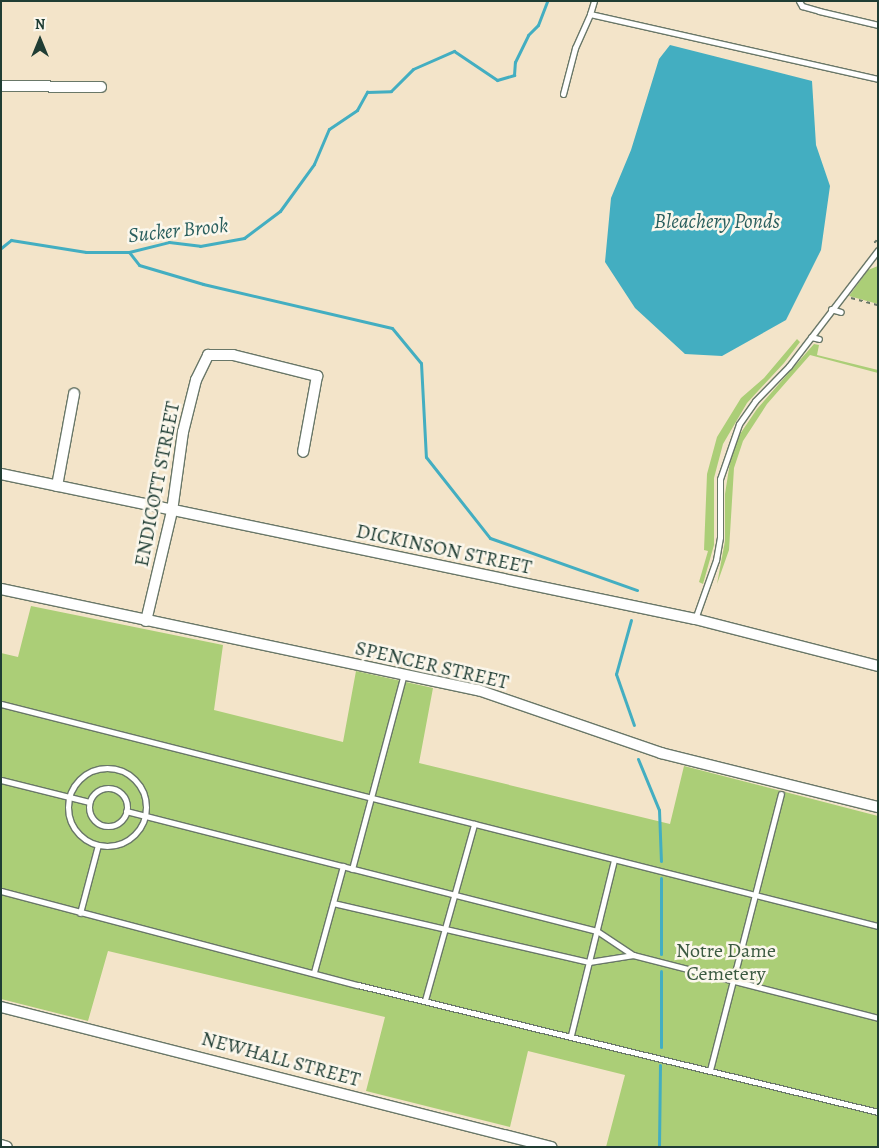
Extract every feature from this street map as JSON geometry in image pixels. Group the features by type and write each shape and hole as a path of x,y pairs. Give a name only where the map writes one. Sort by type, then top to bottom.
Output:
{"street":[{"path":"1,86 101,87"},
{"name":"ENDICOTT STREET","path":"146,621 172,511 183,432 196,380 208,356 214,353 233,355 317,376 303,452"},
{"path":"57,486 74,394"},
{"name":"DICKINSON STREET","path":"1,474 695,619 878,666"},
{"name":"SPENCER STREET","path":"1,589 478,690 661,753 878,808"},
{"name":"NEWHALL STREET","path":"1,1007 513,1142 551,1147"},
{"path":"1,1145 7,1147"}],"lane":[{"path":"563,94 574,48 594,1"},
{"path":"799,1 802,6 878,25"},
{"path":"590,14 878,79"},
{"path":"695,619 718,547 720,479 729,444 745,414 811,337 878,250"},
{"path":"831,309 841,312"},
{"path":"811,337 819,339"},
{"path":"352,869 370,798 377,787 404,674"},
{"path":"1,704 878,926"},
{"path":"113,768 130,775 142,788 147,806 145,817 136,834 128,840 119,845 98,845 84,838 73,826 68,797 86,774 113,768"},
{"path":"1,780 90,802"},
{"path":"109,788 124,799 126,812 115,824 103,825 90,814 90,802 97,792 109,788"},
{"path":"710,1070 781,794"},
{"path":"126,812 597,931 633,955 878,1018"},
{"path":"426,1000 457,895 474,824"},
{"path":"80,913 98,845"},
{"path":"571,1035 614,860"},
{"path":"314,972 343,866"},
{"path":"1,891 80,913 314,972 878,1112"},
{"path":"333,903 589,962 633,955"}],"path":[{"path":"848,298 878,305"}],"green space":[{"path":"878,266 878,304 849,296 868,270"},
{"path":"797,339 800,342 784,363 747,403 723,444 714,478 714,545 703,584 699,582 708,551 704,550 707,474 717,437 741,398 764,378"},
{"path":"814,344 819,345 817,355 878,370 878,373 810,355 767,404 743,441 734,468 729,550 717,584 725,541 725,494 730,462 738,437 757,409"},
{"name":"Notre Dame Cemetery","path":"31,606 223,645 214,710 343,742 356,671 433,688 419,763 670,824 684,766 878,816 878,1147 606,1147 625,1075 528,1051 510,1127 366,1091 385,1017 108,951 88,1021 1,999 1,653 18,657"}],"water":[{"name":"Bleachery Ponds","path":"670,45 812,81 816,145 830,186 821,250 786,320 722,356 685,354 635,308 605,262 611,198 631,150 659,59"}],"waterway":[{"name":"Sucker Brook","path":"1,248 11,240 86,252 129,252 169,242 200,246 244,238 280,211 314,164 329,129 357,110 367,92 391,91 413,69 454,51 497,80 514,75 515,62 528,35 538,25 547,1"},
{"path":"129,252 139,265 203,284 392,328 421,363 426,457 490,538 637,590"},
{"path":"631,620 616,674 634,725"},
{"path":"638,759 659,810 661,861"},
{"path":"661,878 661,954"},
{"path":"661,971 661,1047"},
{"path":"659,1147 660,1065"}]}
